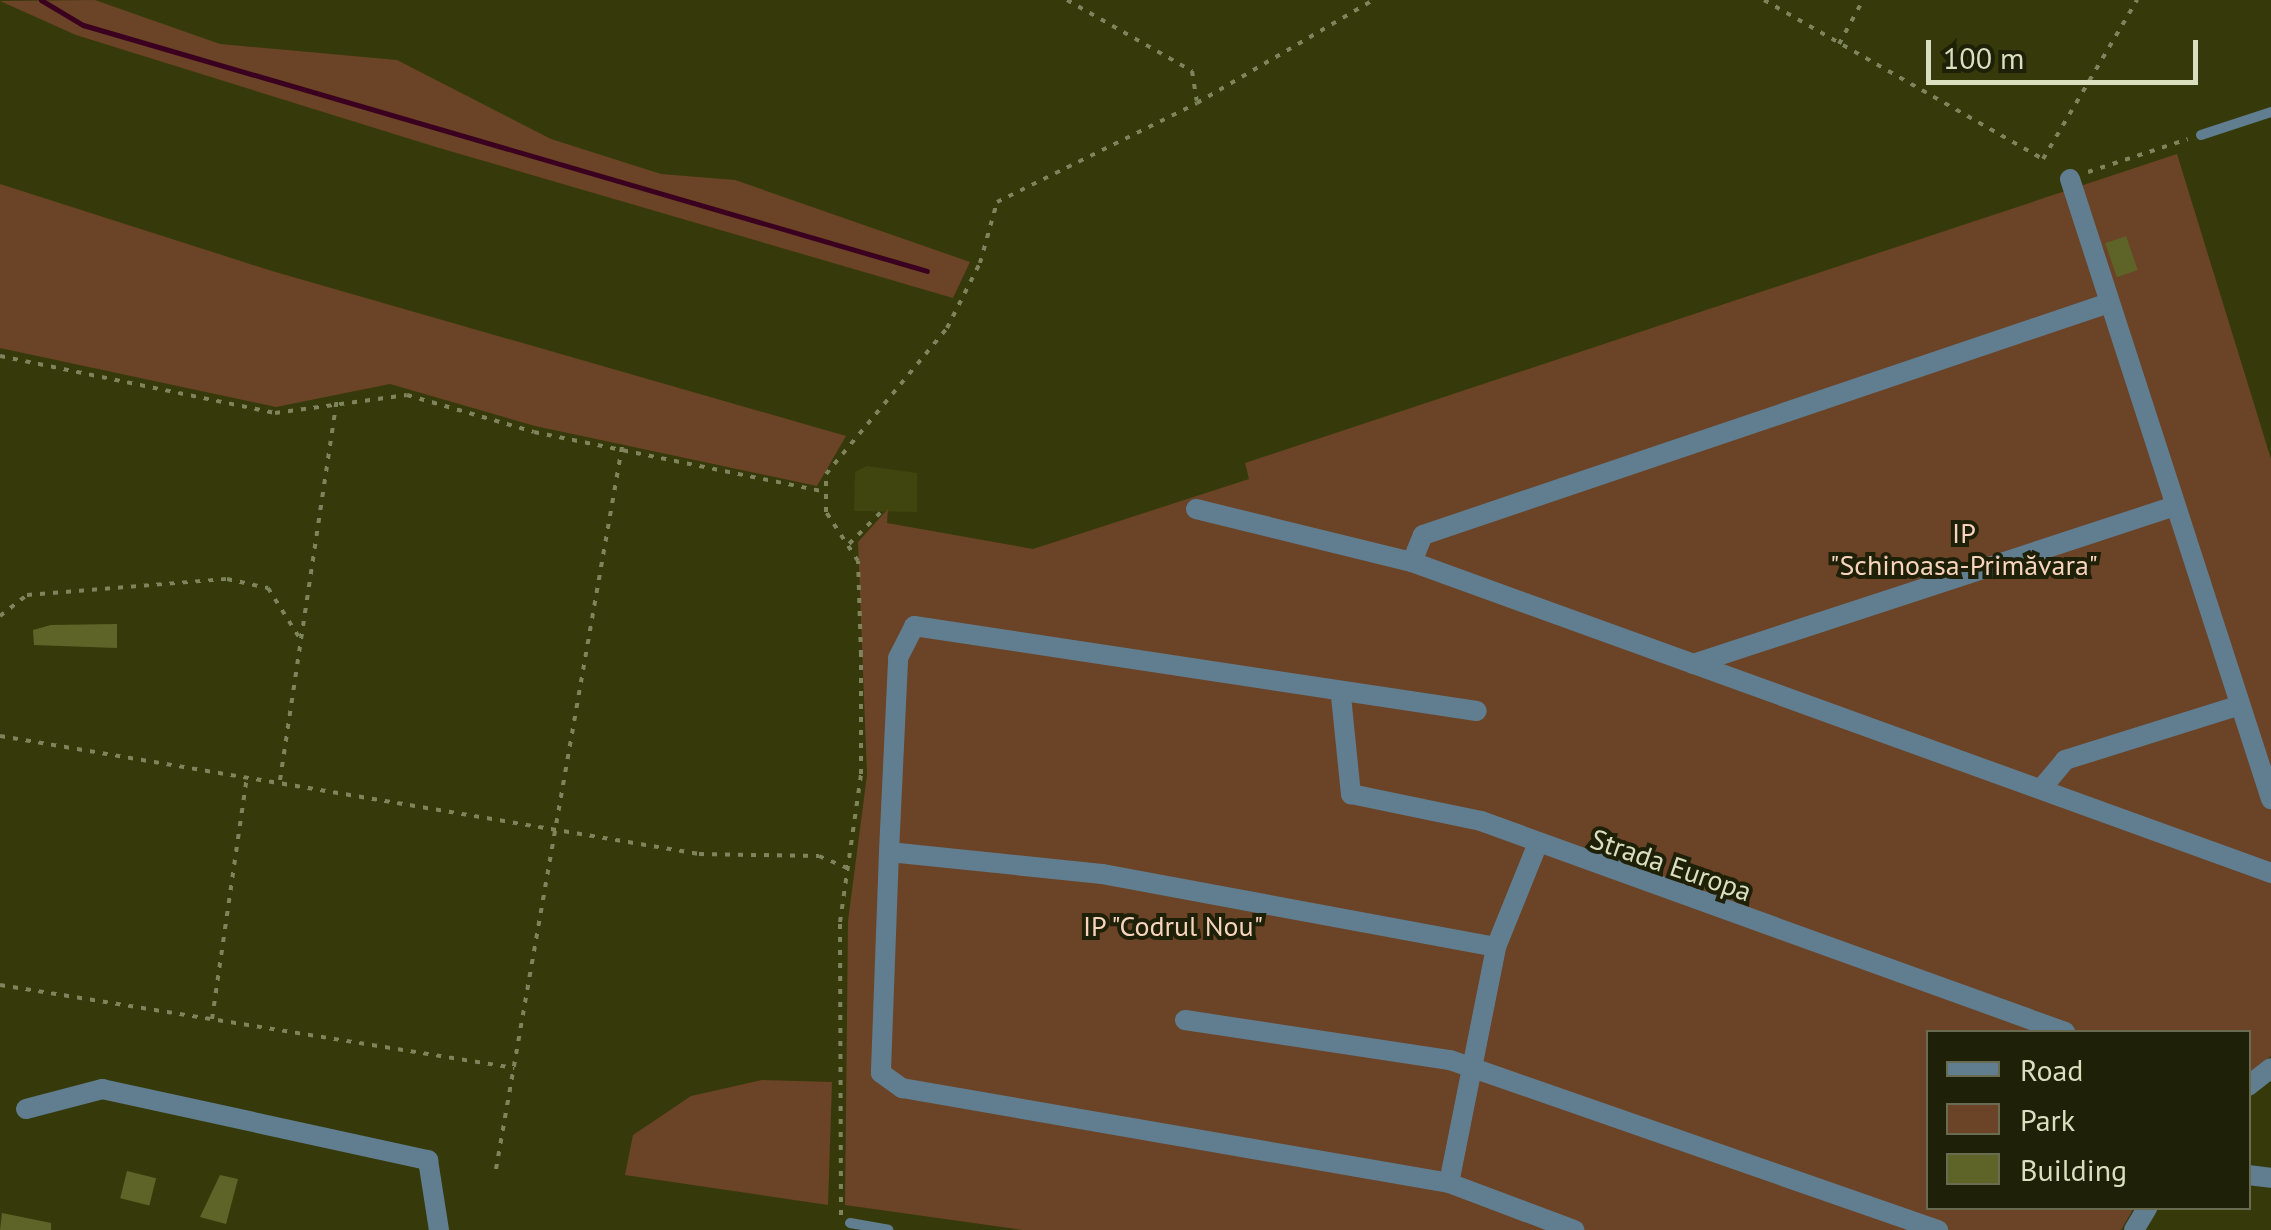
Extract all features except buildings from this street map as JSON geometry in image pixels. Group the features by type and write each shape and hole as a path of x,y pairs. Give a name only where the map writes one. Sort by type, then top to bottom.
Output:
{"street":[{"path":"2070,178 2271,799"},
{"path":"1412,562 1423,535 2109,303"},
{"path":"1693,664 2176,506"},
{"path":"1196,509 1412,562 2271,873"},
{"path":"1477,711 1401,694 1341,696 922,624 904,631 888,852 881,1073 892,1085 1448,1184 1574,1230"},
{"name":"Strada Europa","path":"1341,696 1352,794 1481,821 1536,848 2059,1030"},
{"path":"2041,790 2064,760 2240,705"},
{"path":"1448,1184 1496,946 1536,848"},
{"path":"888,852 1082,871 1496,946"},
{"path":"1185,1020 1472,1068 1938,1230"},
{"path":"2251,1084 2271,1068"},
{"path":"26,1108 102,1089 428,1160 440,1230"}],"lane":[{"path":"2202,135 2271,112"},
{"path":"850,1222 888,1230"}],"path":[{"path":"1067,0 1192,71 1197,103"},
{"path":"822,491 836,460 946,328 980,263 997,202 1197,103 1373,0"},
{"path":"1764,0 2042,158 2137,0"},
{"path":"1838,44 1864,0"},
{"path":"2070,178 2202,135"},
{"path":"0,356 276,413 337,399 408,395 822,491"},
{"path":"280,782 337,399"},
{"path":"496,1169 562,830 622,447"},
{"path":"822,491 849,544 861,675 848,868 836,1188 850,1222"},
{"path":"849,544 884,509"},
{"path":"0,616 27,595 252,582 279,598 300,641"},
{"path":"0,736 699,854 820,856 848,868"},
{"path":"212,1020 247,776"},
{"path":"0,985 516,1068"}],"shaded area":[{"path":"867,466 917,473 917,512 854,511 855,472"}],"green space":[{"path":"95,0 220,44 397,60 551,139 661,174 735,180 970,262 953,298 436,147 76,35 0,1"},
{"path":"2177,154 2271,459 2271,1056 2251,1071 2251,1030 1926,1030 1926,1210 2133,1210 2121,1230 1023,1230 845,1205 848,921 867,775 858,542 888,509 887,523 1033,549 1249,479 1245,463"},
{"path":"0,184 272,271 846,436 817,486 535,426 390,384 276,407 0,348"},
{"path":"762,1080 832,1082 828,1205 625,1175 633,1135 691,1096"}],"waterway":[{"path":"41,0 83,25 927,271"}],"park label":[{"name":"IP \"Schinoasa-Primăvara\"","path":"1964,549"},
{"name":"IP \"Codrul Nou\"","path":"1173,926"}]}
